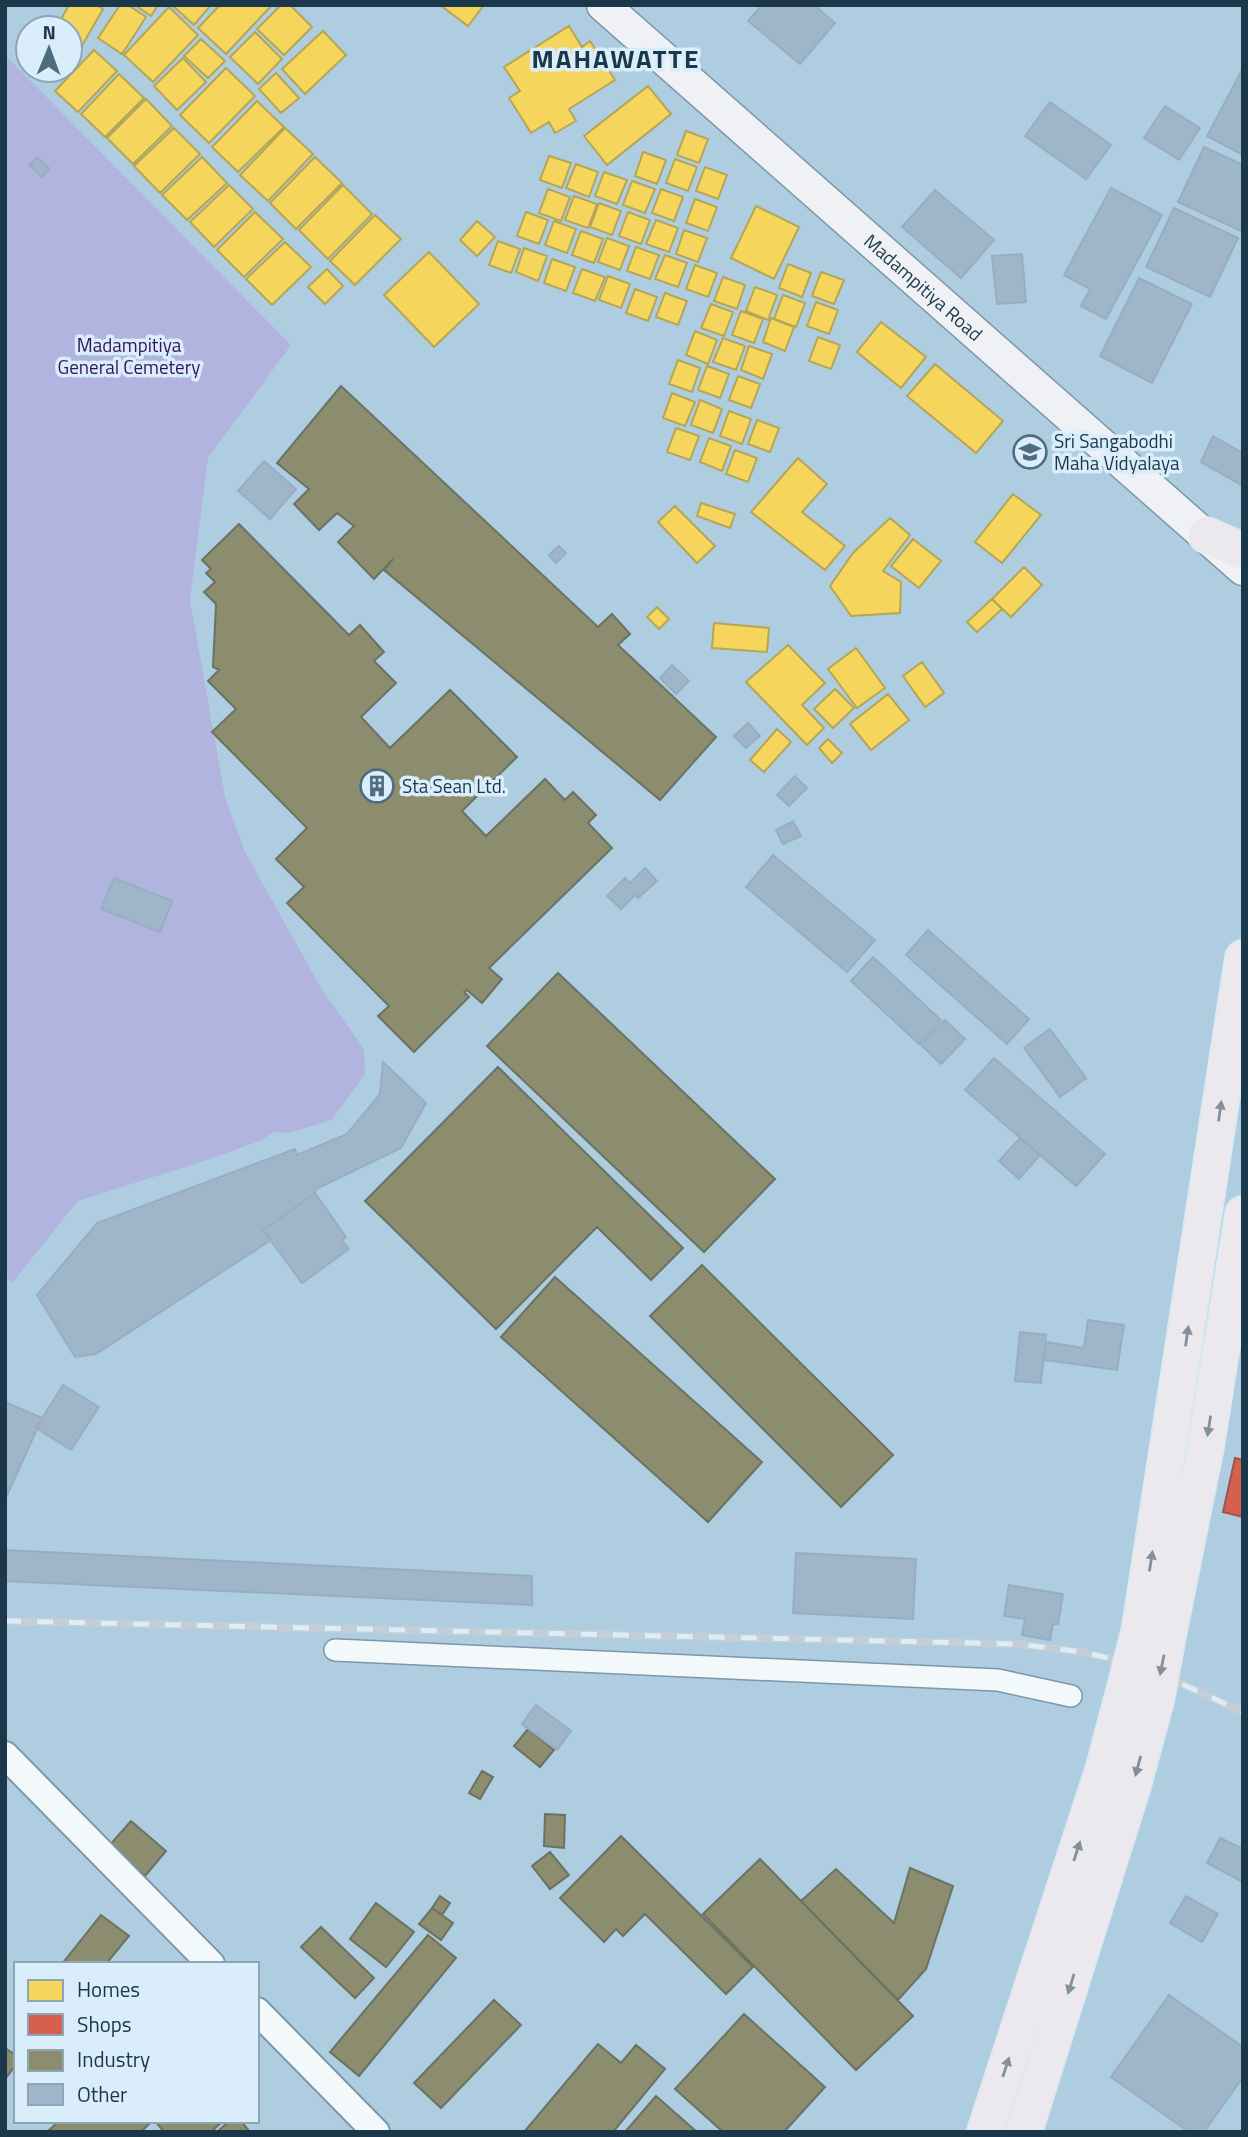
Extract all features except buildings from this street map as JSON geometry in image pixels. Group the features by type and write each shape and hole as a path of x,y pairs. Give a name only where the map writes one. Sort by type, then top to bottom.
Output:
{"main road":[{"name":"Madampitiya Road","path":"603,5 1243,569"},
{"path":"1206,535 1243,551"},
{"path":"1155,1629 1243,958"},
{"path":"1024,2132 1133,1785 1140,1696 1155,1629 1206,1446 1243,1214"},
{"path":"985,2132 1103,1772 1140,1696"}],"street":[{"path":"335,1650 998,1680 1071,1696"},
{"path":"5,1755 209,1962"},
{"path":"259,2013 376,2132"}],"green space":[{"name":"Madampitiya General Cemetery","path":"5,55 14,64 14,84 34,84 291,345 208,458 190,600 225,797 245,852 321,988 364,1049 365,1074 332,1120 288,1133 273,1132 262,1140 210,1159 78,1201 12,1283 5,1276"}],"railway":[{"path":"5,1621 1017,1644 1082,1652 1143,1666 1243,1712"}],"place":[{"name":"Sri Sangabodhi Maha Vidyalaya","path":"1030,452"},
{"name":"Sta Sean Ltd.","path":"377,786"}],"district":[{"name":"MAHAWATTE","path":"616,59"}]}
